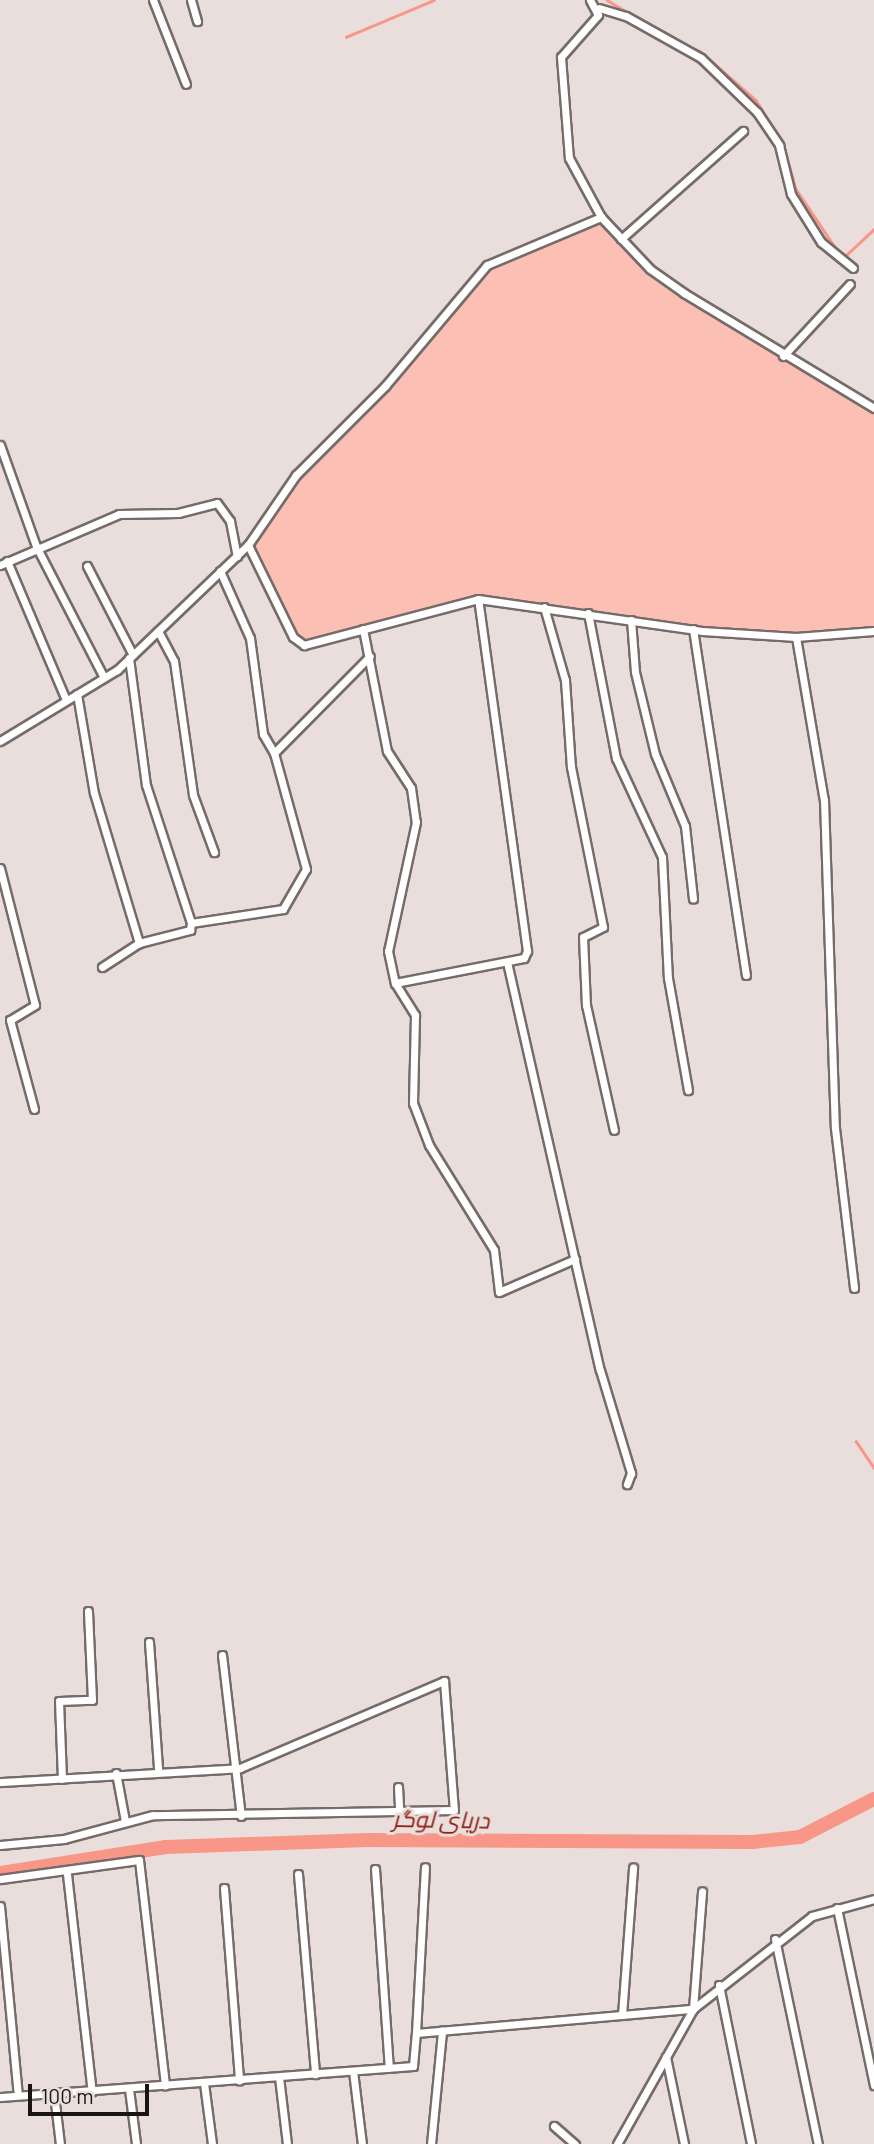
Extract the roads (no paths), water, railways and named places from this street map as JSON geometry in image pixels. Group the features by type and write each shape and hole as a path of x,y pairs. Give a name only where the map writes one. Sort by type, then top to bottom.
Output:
{"street":[{"path":"153,0 186,84"},
{"path":"191,0 197,20"},
{"path":"590,0 599,8 626,16 701,58 757,112 779,145 791,194 821,242 853,268"},
{"path":"599,8 561,57 569,158 601,217 650,270 783,356 874,408"},
{"path":"621,239 743,131"},
{"path":"0,741 104,678 131,657 237,556 248,545 296,475 385,386 487,265 601,217"},
{"path":"783,356 850,284"},
{"path":"0,445 36,546 104,678"},
{"path":"66,700 4,563 36,546 119,514 178,513 218,503 230,521 237,556"},
{"path":"248,545 298,644 478,599 693,629 796,637 874,631"},
{"path":"86,566 131,657 145,785 191,923 190,930 139,943 102,967"},
{"path":"191,923 283,909 304,873 274,754 263,734 250,638 220,570"},
{"path":"395,983 524,958 527,940 478,599"},
{"path":"544,607 565,680 571,767 603,927 583,937 586,1005 614,1130"},
{"path":"588,614 617,758 662,857 668,978 688,1090"},
{"path":"631,620 635,672 655,754 685,826 693,899"},
{"path":"363,629 387,751 411,788 416,822 391,921 389,966 395,983 415,1015 416,1115 494,1250 499,1292 575,1259"},
{"path":"693,629 746,975"},
{"path":"158,631 174,661 193,795 214,852"},
{"path":"796,637 824,800 835,1128 854,1288"},
{"path":"274,754 370,656"},
{"path":"77,694 94,793 139,943"},
{"path":"0,868 35,1005 10,1020 34,1109"},
{"path":"507,962 575,1259 631,1473 627,1484"},
{"path":"62,1779 59,1702 92,1700 88,1611"},
{"path":"149,1642 158,1769"},
{"path":"222,1655 240,1768 241,1816"},
{"path":"0,1782 158,1769 240,1768 444,1681 454,1810 125,1821 64,1839 0,1845"},
{"path":"116,1773 125,1821"},
{"path":"398,1787 399,1810"},
{"path":"0,1879 67,1874 141,1863 165,2086"},
{"path":"0,2097 413,2066 425,1867"},
{"path":"622,2015 633,1867"},
{"path":"375,1869 389,2068"},
{"path":"67,1874 92,2092"},
{"path":"298,1874 315,2074"},
{"path":"224,1888 239,2080"},
{"path":"693,2009 702,1891"},
{"path":"617,2144 693,2009 775,1939 837,1908 874,1899"},
{"path":"0,1906 18,2095"},
{"path":"837,1908 874,2085"},
{"path":"775,1939 818,2144"},
{"path":"719,1985 751,2144"},
{"path":"416,2033 693,2009"},
{"path":"431,2144 442,2031"},
{"path":"666,2057 684,2144"},
{"path":"353,2071 362,2144"},
{"path":"279,2077 287,2144"},
{"path":"204,2083 212,2144"},
{"path":"129,2089 136,2144"},
{"path":"54,2094 61,2144"},
{"path":"554,2126 575,2144"}],"waterway":[{"path":"346,37 434,0"},
{"path":"607,0 664,34"},
{"path":"679,42 701,52 756,100 783,144 796,189 839,253"},
{"path":"844,257 874,229"},
{"path":"856,1441 874,1468"},
{"name":"دریای لوگر","path":"0,1873 166,1847 368,1840 753,1842 800,1837 874,1799"}]}
